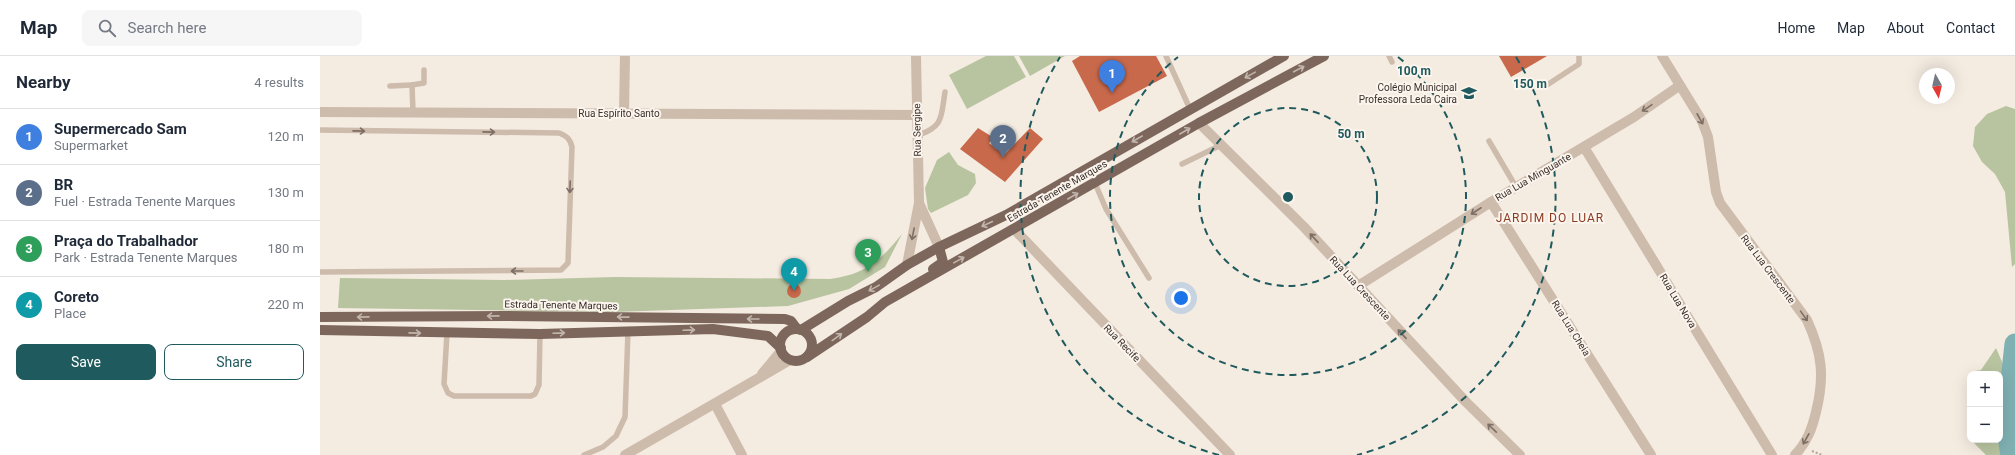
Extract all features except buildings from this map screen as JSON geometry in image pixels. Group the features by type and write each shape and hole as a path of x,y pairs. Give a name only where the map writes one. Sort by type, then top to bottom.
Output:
{"main road":[{"name":"Estrada Tenente Marques","path":"320,317 505,316 785,318 791,321 799,330 848,301 876,287 907,265 939,247 1006,215 1284,56"},
{"name":"Estrada Tenente Marques","path":"807,357 867,317 885,302 910,287 1014,230 1198,123 1324,56"},
{"path":"910,287 916,278 941,264 942,262 939,247"},
{"path":"320,330 447,334 540,334 713,329 768,336 790,360 797,361 807,357 812,344 809,335 799,330 786,333 782,338 781,350"}],"street":[{"path":"624,56 624,113"},
{"name":"Rua Sergipe","path":"907,265 919,203 916,56"},
{"path":"1662,56 1679,86"},
{"name":"Rua Lua Crescente","path":"1679,86 1702,120 1706,132 1716,192 1720,203 1807,320 1814,335 1820,359 1822,383 1814,423 1808,437 1795,455"},
{"name":"Rua Lua Minguante","path":"1358,286 1491,202 1584,147 1679,86"},
{"name":"Rua Espírito Santo","path":"320,112 917,115"},
{"name":"Rua Lua Crescente","path":"1198,123 1304,227 1466,402 1520,455"},
{"name":"Rua Lua Nova","path":"1584,147 1772,455"},
{"name":"Rua Lua Cheia","path":"1491,202 1651,455"},
{"name":"Rua Sergipe","path":"919,203 939,247"},
{"name":"Rua Recife","path":"1014,230 1230,455"},
{"path":"757,380 781,350"},
{"path":"625,455 790,360"},
{"path":"715,404 742,455"}],"lane":[{"path":"1166,56 1190,109"},
{"path":"1389,56 1392,62"},
{"path":"1547,85 1579,64 1579,56"},
{"path":"390,86 424,84 424,70"},
{"path":"412,85 413,112"},
{"path":"918,135 935,128 941,121 945,92"},
{"path":"320,130 559,133 566,136 570,140 572,147 568,263 561,270 320,272"},
{"path":"1489,141 1516,187"},
{"path":"1182,164 1221,145"},
{"path":"1095,183 1106,209 1149,278"},
{"path":"584,455 603,447 616,436 625,417 628,331"},
{"path":"447,334 444,384 445,389 454,396 531,396 535,394 539,385 540,334"}],"green space":[{"path":"986,56 1014,56 1026,77 967,109 949,75"},
{"path":"1019,56 1065,56 1030,76"},
{"path":"2006,106 2015,109 2015,264 2012,267 2005,192 1995,174 1982,162 1973,146 1975,127 1987,114"},
{"path":"949,152 958,165 975,174 976,183 968,195 931,213 928,209 925,188 937,160"},
{"path":"902,234 885,267 849,289 788,306 614,312 338,308 340,278 504,280 615,277 830,279 853,274 871,265 887,252"},
{"path":"1996,348 2003,364 2015,362 2015,455 1986,455 1974,443 2003,443 2003,371 1975,371 1981,370"}],"waterway":[{"path":"2011,455 2006,426 2015,344"}],"place":[{"name":"Supermercado Sam","path":"1112,93"},
{"name":"Colégio Municipal Professora Leda Caira","path":"1469,93"},
{"name":"BR","path":"1003,158"},
{"name":"Praça do Trabalhador","path":"868,272"},
{"name":"Coreto","path":"794,291"}],"district":[{"name":"JARDIM DO LUAR","path":"1550,218"}]}
